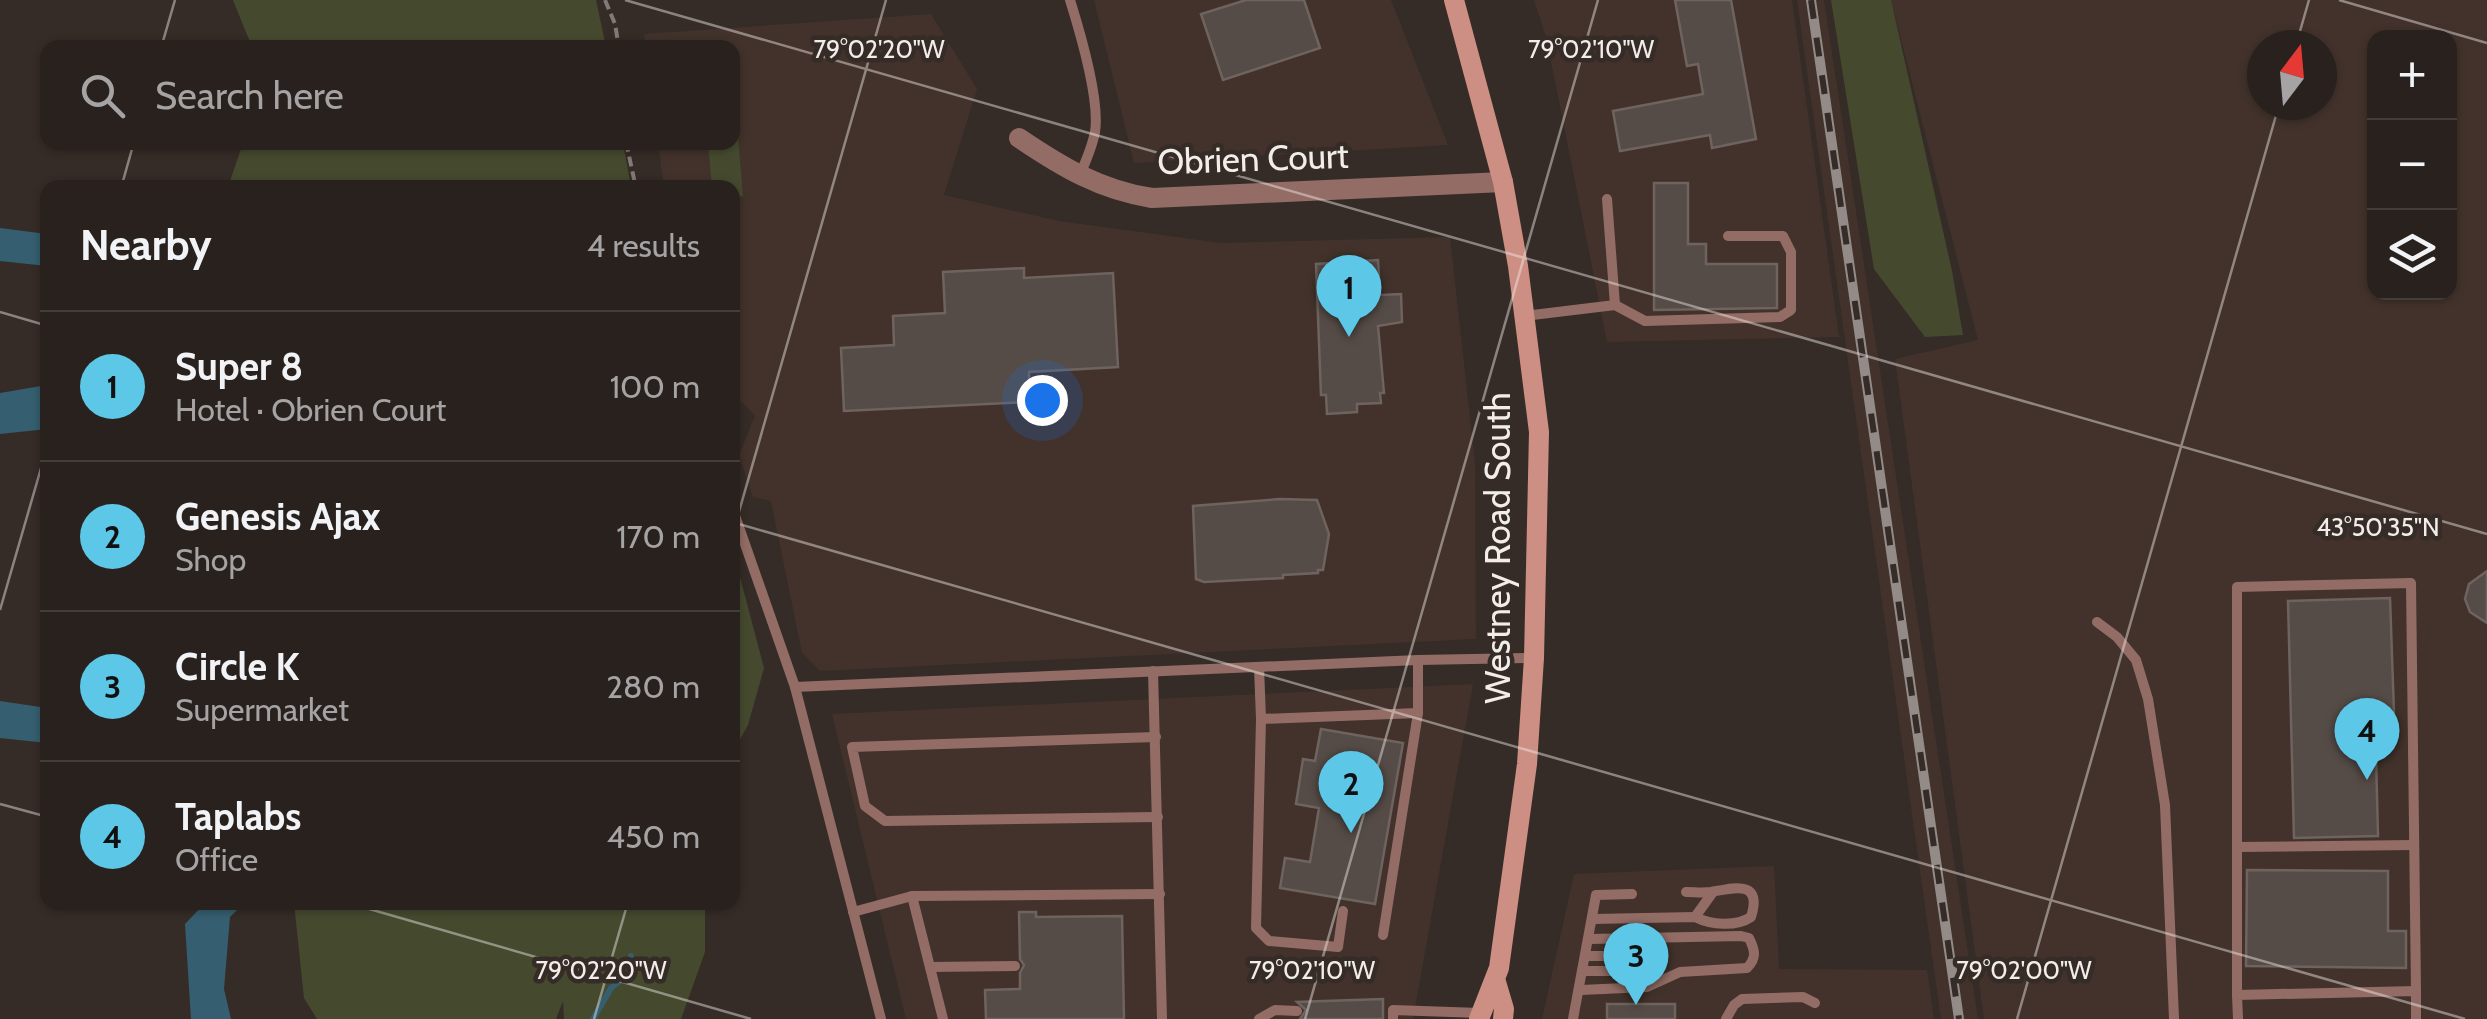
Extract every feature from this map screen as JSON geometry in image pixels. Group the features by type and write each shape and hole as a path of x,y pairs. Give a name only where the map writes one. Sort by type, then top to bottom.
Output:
{"main road":[{"name":"Westney Road South","path":"1454,0 1503,182 1539,432 1534,658 1527,764 1496,982 1479,1016"},
{"name":"Westney Road South","path":"1496,982 1504,1008 1502,1019"}],"street":[{"name":"Obrien Court","path":"1019,138 1080,177 1152,198 1503,182"}],"lane":[{"path":"1070,0 1082,39 1096,122 1080,177"},
{"path":"1607,199 1614,304"},
{"path":"1524,316 1614,304 1645,321 1780,317 1792,310 1791,252 1783,236 1728,236"},
{"path":"740,530 795,686 880,1019"},
{"path":"2238,1019 2237,587 2411,584 2416,1019"},
{"path":"2096,622 2118,636 2136,660 2148,699 2165,805 2174,1019"},
{"path":"795,686 1534,658"},
{"path":"1383,934 1418,713 1418,660"},
{"path":"1259,667 1256,928 1269,941 1338,947 1343,911"},
{"path":"1154,671 1162,1019"},
{"path":"1261,718 1418,713"},
{"path":"1156,738 852,747 865,806 885,821 1158,817"},
{"path":"2237,847 2414,845"},
{"path":"1594,919 1695,917 1705,922 1741,924 1751,917 1752,896 1744,888 1686,892"},
{"path":"1695,917 1713,892"},
{"path":"853,912 912,896 1160,894"},
{"path":"1574,1019 1596,896 1632,894"},
{"path":"912,896 943,1019"},
{"path":"1581,990 1648,986 1680,972 1747,968 1753,962 1754,949 1749,938 1741,936 1590,939"},
{"path":"1587,956 1633,956"},
{"path":"930,967 1015,966"},
{"path":"1585,972 1633,971"},
{"path":"2237,996 2416,991"},
{"path":"1726,1019 1742,999 1804,997 1814,1003"},
{"path":"1259,1019 1275,1010 1297,1011"},
{"path":"1390,1013 1479,1016"}],"path":[{"path":"605,0 618,40"},
{"path":"628,150 634,180"}],"shaded area":[{"path":"1094,0 1391,0 1448,145 1134,163"},
{"path":"1534,0 1792,0 1839,337 1607,342 1546,36"},
{"path":"1797,0 1824,0 1978,1019 1941,1019"},
{"path":"1891,0 2487,0 2487,1019 1984,1019 1895,359 1978,340"},
{"path":"931,14 977,89 944,195 1059,221 1221,243 1450,237 1475,464 1476,639 820,671 802,653 771,501 753,497 740,458 755,416 740,402 740,180 663,180 659,150 740,150 740,40 645,40 644,34"},
{"path":"1473,684 1413,1019 906,1019 832,714"},
{"path":"1774,866 1779,969 1927,970 1934,1019 1542,1019 1574,874"}],"green space":[{"path":"233,0 596,0 605,40 249,40"},
{"path":"1831,0 1891,0 1963,335 1925,337 1874,269"},
{"path":"241,150 624,150 630,180 230,180"},
{"path":"709,150 739,150 743,196 740,196 740,180 711,180"},
{"path":"740,577 764,668 740,739"},
{"path":"295,910 705,910 705,952 681,1019 564,1019 563,1001 556,1019 317,1019 304,998"}],"water":[{"path":"0,228 40,233 40,265 0,261"},
{"path":"40,386 40,430 0,434 0,393"},
{"path":"0,701 40,707 40,742 0,738"},
{"path":"198,910 237,910 230,917 224,989 231,1019 191,1019 185,924"}],"building":[{"path":"1246,0 1304,0 1320,48 1223,80 1201,14"},
{"path":"1675,0 1731,0 1756,139 1712,148 1710,135 1620,151 1613,111 1703,94 1698,64 1687,66"},
{"path":"1654,183 1688,183 1688,244 1706,244 1706,264 1777,264 1777,308 1654,310"},
{"path":"1378,260 1380,295 1401,294 1402,322 1378,326 1384,393 1380,393 1381,403 1357,404 1357,412 1327,414 1326,395 1321,395 1316,264"},
{"path":"1024,268 1024,278 1113,273 1118,367 1029,372 1030,402 844,411 841,348 894,345 893,316 945,313 943,272"},
{"path":"1317,500 1329,534 1323,570 1283,578 1204,582 1196,579 1193,506"},
{"path":"2487,571 2487,623 2470,612 2465,599 2469,584"},
{"path":"2390,598 2394,713 2375,714 2378,836 2294,838 2288,601"},
{"path":"1321,729 1403,743 1375,904 1280,888 1285,858 1310,862 1319,808 1296,804 1303,759 1315,761"},
{"path":"2247,870 2388,871 2388,931 2406,931 2406,968 2246,966"},
{"path":"1019,912 1036,912 1036,917 1122,916 1124,1019 986,1019 985,990 1020,989 1024,965 1020,959"},
{"path":"1383,999 1383,1019 1300,1019 1306,1010 1297,1002"},
{"path":"1607,1004 1675,1004 1675,1019 1607,1019"}],"waterway":[{"path":"593,1019 611,988 633,971 631,956"}],"railway":[{"path":"1811,0 1959,1019"}],"place":[{"name":"Super 8","path":"1349,337"},
{"name":"Taplabs","path":"2367,780"},
{"name":"Genesis Ajax","path":"1351,833"},
{"name":"Circle K","path":"1636,1005"}]}
